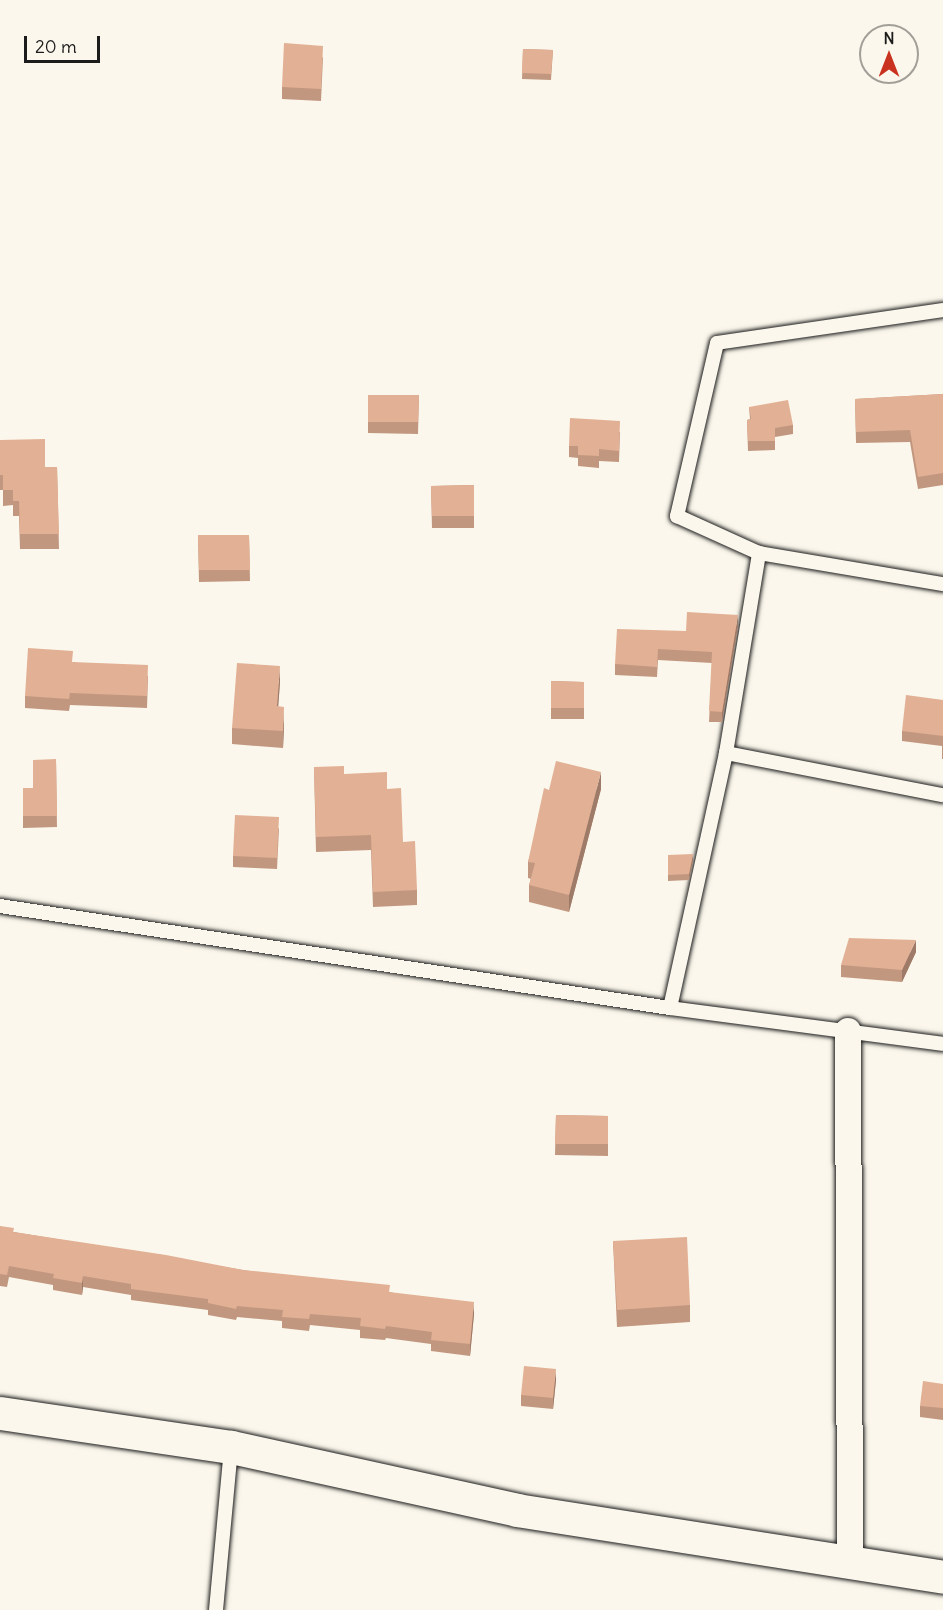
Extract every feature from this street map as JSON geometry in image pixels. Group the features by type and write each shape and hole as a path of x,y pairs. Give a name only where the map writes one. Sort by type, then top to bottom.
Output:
{"main road":[{"path":"0,1413 231,1447 517,1510 943,1578"}],"street":[{"path":"848,1031 850,1562"}],"lane":[{"path":"943,310 717,343 677,516 759,553 943,584"},
{"path":"670,1008 726,753 759,553"},
{"path":"726,753 943,795"},
{"path":"0,906 670,1008 943,1044"},
{"path":"216,1610 231,1447"}],"building":[{"path":"284,43 323,46 321,89 282,87"},
{"path":"523,49 553,50 551,74 522,73"},
{"path":"943,394 943,473 918,477 910,430 856,432 855,399"},
{"path":"368,395 419,395 418,422 368,422"},
{"path":"788,400 793,425 775,428 775,441 748,441 747,420 751,419 749,407"},
{"path":"570,418 620,421 619,451 599,449 599,456 578,455 578,446 569,446"},
{"path":"45,439 45,467 57,467 59,534 20,534 19,501 13,501 13,490 3,490 3,475 0,475 0,440"},
{"path":"474,485 474,516 432,516 431,486"},
{"path":"198,535 249,535 250,570 199,570"},
{"path":"687,612 738,615 722,712 709,711 712,652 658,649 657,667 615,664 617,629 686,631"},
{"path":"28,648 73,651 72,662 148,665 147,696 70,693 69,699 25,696"},
{"path":"237,663 280,666 277,706 284,707 283,731 232,728"},
{"path":"551,681 584,682 584,708 551,708"},
{"path":"906,695 943,700 943,736 902,731"},
{"path":"56,759 57,816 23,816 23,788 33,788 33,760"},
{"path":"556,761 601,772 569,895 529,885 535,863 528,862 544,788 549,790"},
{"path":"344,766 344,774 387,772 387,789 401,788 403,842 415,841 417,890 373,892 371,835 316,837 314,767"},
{"path":"235,815 279,817 277,858 233,856"},
{"path":"693,854 689,874 668,875 668,855"},
{"path":"849,938 916,940 902,970 841,965"},
{"path":"556,1115 608,1116 608,1144 555,1144"},
{"path":"0,1226 14,1228 13,1232 166,1255 243,1270 390,1285 389,1292 474,1302 470,1344 431,1340 432,1332 386,1326 385,1329 360,1326 361,1318 310,1314 309,1319 282,1317 283,1310 237,1306 236,1309 208,1303 208,1299 131,1289 131,1284 83,1276 82,1283 53,1278 54,1274 9,1266 7,1275 0,1274"},
{"path":"687,1237 690,1305 617,1310 613,1241"},
{"path":"524,1366 556,1369 553,1398 521,1395"},
{"path":"923,1381 943,1384 943,1408 920,1406"}]}
